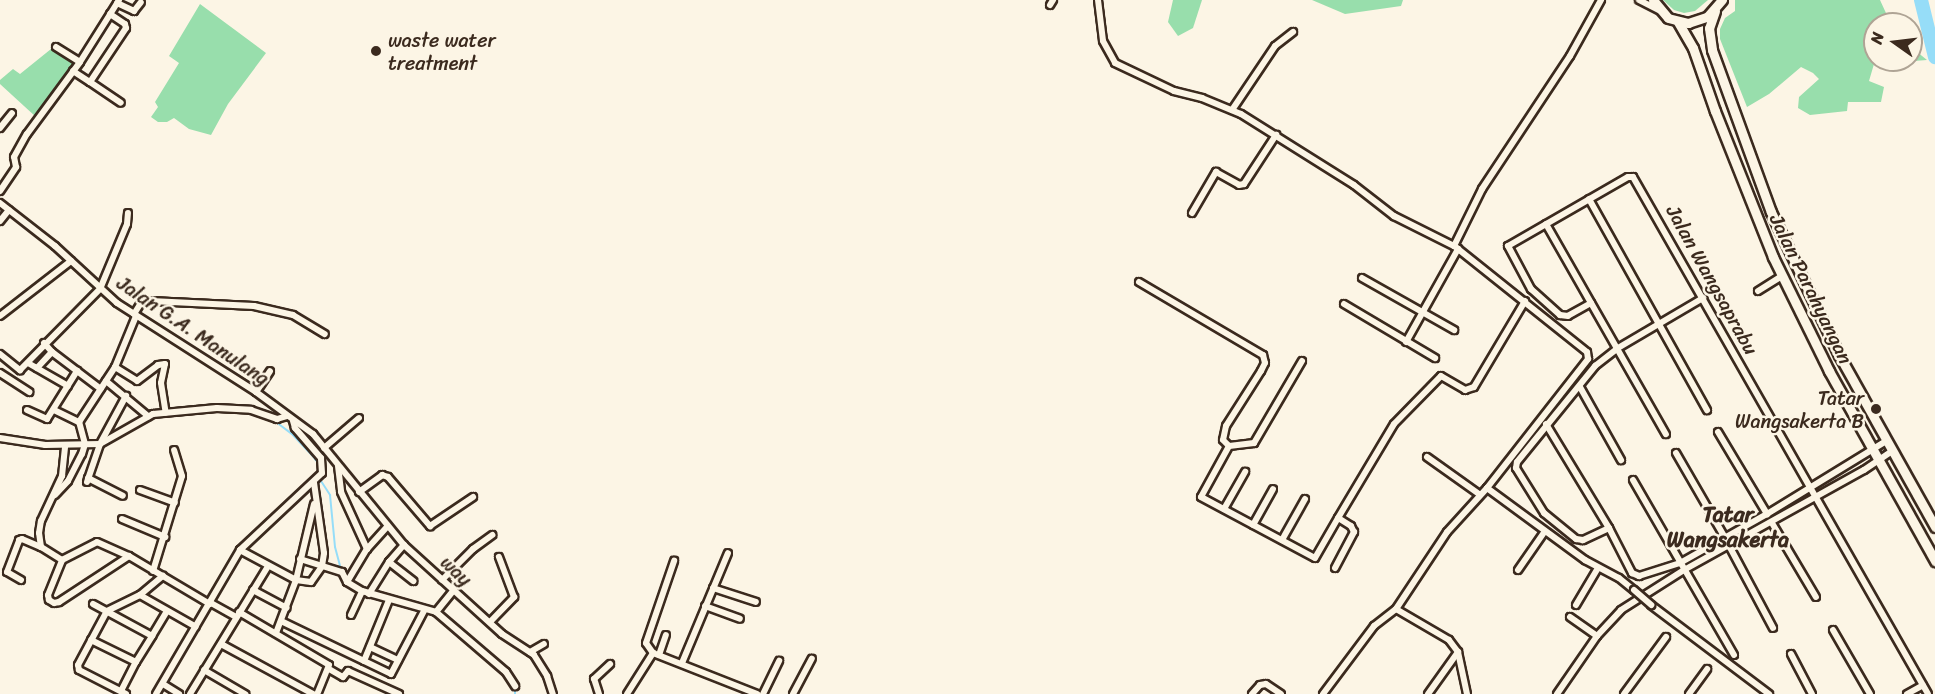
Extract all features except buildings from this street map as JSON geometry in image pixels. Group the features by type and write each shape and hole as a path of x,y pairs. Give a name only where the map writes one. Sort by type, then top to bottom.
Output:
{"main road":[{"path":"1653,0 1659,10 1678,22 1698,22 1715,11 1722,0"},
{"name":"Jalan Parahyangan","path":"1715,11 1709,28 1712,50 1772,212 1813,303 1886,441 1935,527"},
{"name":"Jalan Parahyangan","path":"1678,22 1693,48 1735,165 1782,276 1872,449 1935,561"}],"street":[{"path":"1098,0 1103,41 1115,63 1174,91 1232,110 1276,135 1354,184 1394,216 1456,247 1587,352 1588,359 1487,488 1479,494 1429,556 1399,611 1374,626 1323,694"},
{"path":"1406,342 1456,247 1482,189 1570,56 1601,0"},
{"path":"1639,0 1659,10"},
{"path":"0,192 15,166 14,157 27,134 80,62 118,2 134,11 141,2"},
{"path":"90,82 126,28 125,24 110,14"},
{"path":"1232,110 1275,46 1293,32"},
{"path":"56,47 80,62"},
{"path":"73,71 121,104"},
{"path":"0,128 12,113"},
{"path":"1192,213 1216,172 1239,185 1244,184 1276,135"},
{"name":"Jalan Wangsaprabu","path":"1591,303 1568,315 1560,315 1531,289 1508,249 1510,244 1628,177 1636,180 1928,694"},
{"path":"1588,199 1707,410"},
{"name":"Jalan G.A. Manulang","path":"0,203 71,261 100,289 135,315 256,392 313,435 338,465"},
{"path":"0,222 9,210"},
{"path":"0,354 19,370 100,289 127,224 128,213"},
{"path":"1546,224 1666,434"},
{"path":"0,316 71,261"},
{"path":"1758,291 1782,276"},
{"path":"1362,278 1454,330"},
{"path":"1139,282 1263,355 1265,363 1261,371 1226,426 1223,440 1229,446"},
{"path":"1609,528 1583,540 1576,539 1540,508 1516,465 1546,424 1580,387 1595,366 1618,348 1703,298"},
{"path":"55,495 68,481 84,449 79,422 115,367 141,303 151,301 254,306 293,315 325,334"},
{"path":"1229,446 1201,497 1315,558 1401,415 1441,376 1465,390 1474,387 1525,301"},
{"path":"1344,304 1435,358"},
{"path":"44,343 52,352 101,388"},
{"path":"37,368 52,352"},
{"path":"1229,446 1254,443 1302,361"},
{"path":"8,363 0,372 29,393"},
{"path":"28,363 68,386"},
{"path":"115,367 137,381 158,365 165,364 161,383 166,413"},
{"path":"27,410 44,420 54,410 77,371"},
{"path":"256,392 270,371"},
{"path":"106,381 148,416"},
{"path":"1580,387 1621,460"},
{"path":"123,496 87,480 100,446 126,396"},
{"path":"0,438 30,444 84,449 100,446 121,435 148,416 235,408 257,411 277,419 290,418 295,428 321,458 322,473 314,483 270,520 240,550 156,694"},
{"path":"54,410 79,422"},
{"path":"324,448 359,418"},
{"path":"1546,424 1635,575 1680,563 1767,514 1886,441"},
{"path":"1718,432 1767,514"},
{"path":"41,547 41,520 55,495 62,476 64,446"},
{"path":"153,571 182,476 174,450"},
{"path":"1562,692 1597,636 1615,615 1684,570 1772,523 1864,470 1892,451"},
{"path":"1676,453 1773,627"},
{"path":"1427,457 1479,494"},
{"path":"1858,460 1864,470"},
{"path":"338,465 341,492 367,549"},
{"name":"way","path":"338,465 404,545 490,622 530,652 548,676 553,694"},
{"path":"1224,509 1245,472"},
{"path":"359,492 382,475 388,477 430,526 473,497"},
{"path":"1633,480 1734,655"},
{"path":"240,550 296,580 311,582 322,566 324,553 314,483"},
{"path":"1487,488 1598,568 1619,578 1769,694"},
{"path":"1253,525 1273,489"},
{"path":"140,490 175,503"},
{"path":"1282,540 1305,499"},
{"path":"276,633 296,580 315,500"},
{"path":"1335,568 1354,532 1351,526 1338,518"},
{"path":"122,519 165,537"},
{"path":"1772,523 1816,597"},
{"path":"346,582 367,549 387,527"},
{"path":"1518,570 1545,531"},
{"path":"442,580 473,549 492,535"},
{"path":"21,580 7,572 19,540 22,539 41,547 62,560"},
{"path":"129,556 55,604 49,600 48,595 62,560 97,542 129,556 210,603 276,633 329,665 329,669 343,677 348,672 399,694"},
{"path":"369,594 389,562 404,545"},
{"path":"682,663 728,553"},
{"path":"490,622 514,597 499,557"},
{"path":"300,559 342,572 346,582 369,594 436,612 506,672 515,686"},
{"path":"674,561 646,643 656,654 757,694"},
{"path":"389,562 413,581"},
{"path":"190,694 268,566"},
{"path":"1576,605 1598,568"},
{"path":"163,576 140,595 107,611 78,665 79,670 123,693 136,662 167,611"},
{"path":"713,588 756,602"},
{"path":"253,590 287,608"},
{"path":"351,615 362,591"},
{"path":"436,612 454,591"},
{"path":"140,595 196,627"},
{"path":"364,661 389,600"},
{"path":"93,604 152,636"},
{"path":"705,606 740,619"},
{"path":"281,621 391,674 425,609"},
{"path":"1399,611 1449,640 1458,652 1467,694"},
{"path":"1570,616 1597,636"},
{"path":"1833,630 1870,694"},
{"path":"627,694 656,654 666,634"},
{"path":"1624,694 1666,637"},
{"path":"91,640 136,662"},
{"path":"221,644 315,694 329,669"},
{"path":"530,652 544,644"},
{"path":"370,647 398,660"},
{"path":"1428,694 1458,652"},
{"path":"1791,654 1812,694"},
{"path":"793,694 812,659"},
{"path":"763,694 779,661"},
{"path":"599,694 594,681 610,664"},
{"path":"1689,694 1707,669"},
{"path":"204,670 245,694"},
{"path":"163,684 178,694"},
{"path":"1252,694 1262,684 1281,694"},
{"path":"1907,694 1923,685"}],"green space":[{"path":"1173,0 1202,0 1193,28 1178,36 1168,22"},
{"path":"1312,0 1403,0 1401,6 1345,14"},
{"path":"1663,0 1708,0 1695,11 1684,13 1674,10"},
{"path":"1735,0 1880,0 1886,12 1863,12 1863,72 1872,72 1869,81 1884,87 1881,102 1848,102 1847,111 1810,115 1798,108 1799,97 1819,79 1801,67 1769,94 1747,107 1720,39 1720,29 1725,18 1735,11"},
{"path":"200,4 266,53 228,104 211,135 189,129 174,118 167,122 158,122 151,117 158,107 155,102 179,63 169,56"},
{"path":"51,49 75,61 36,117 0,84 0,80 13,69 20,74"}],"waterway":[{"path":"1921,0 1935,57"},
{"path":"276,422 293,435 315,459 319,464 318,473"},
{"path":"109,442 125,433"},
{"path":"17,444 32,446"},
{"path":"321,481 330,495 335,547 341,570"},
{"path":"515,686 515,694"}],"place":[{"name":"waste water treatment","path":"376,51"},
{"name":"Tatar Wangsakerta B","path":"1876,409"}],"district":[{"name":"Tatar Wangsakerta","path":"1728,526"}]}
